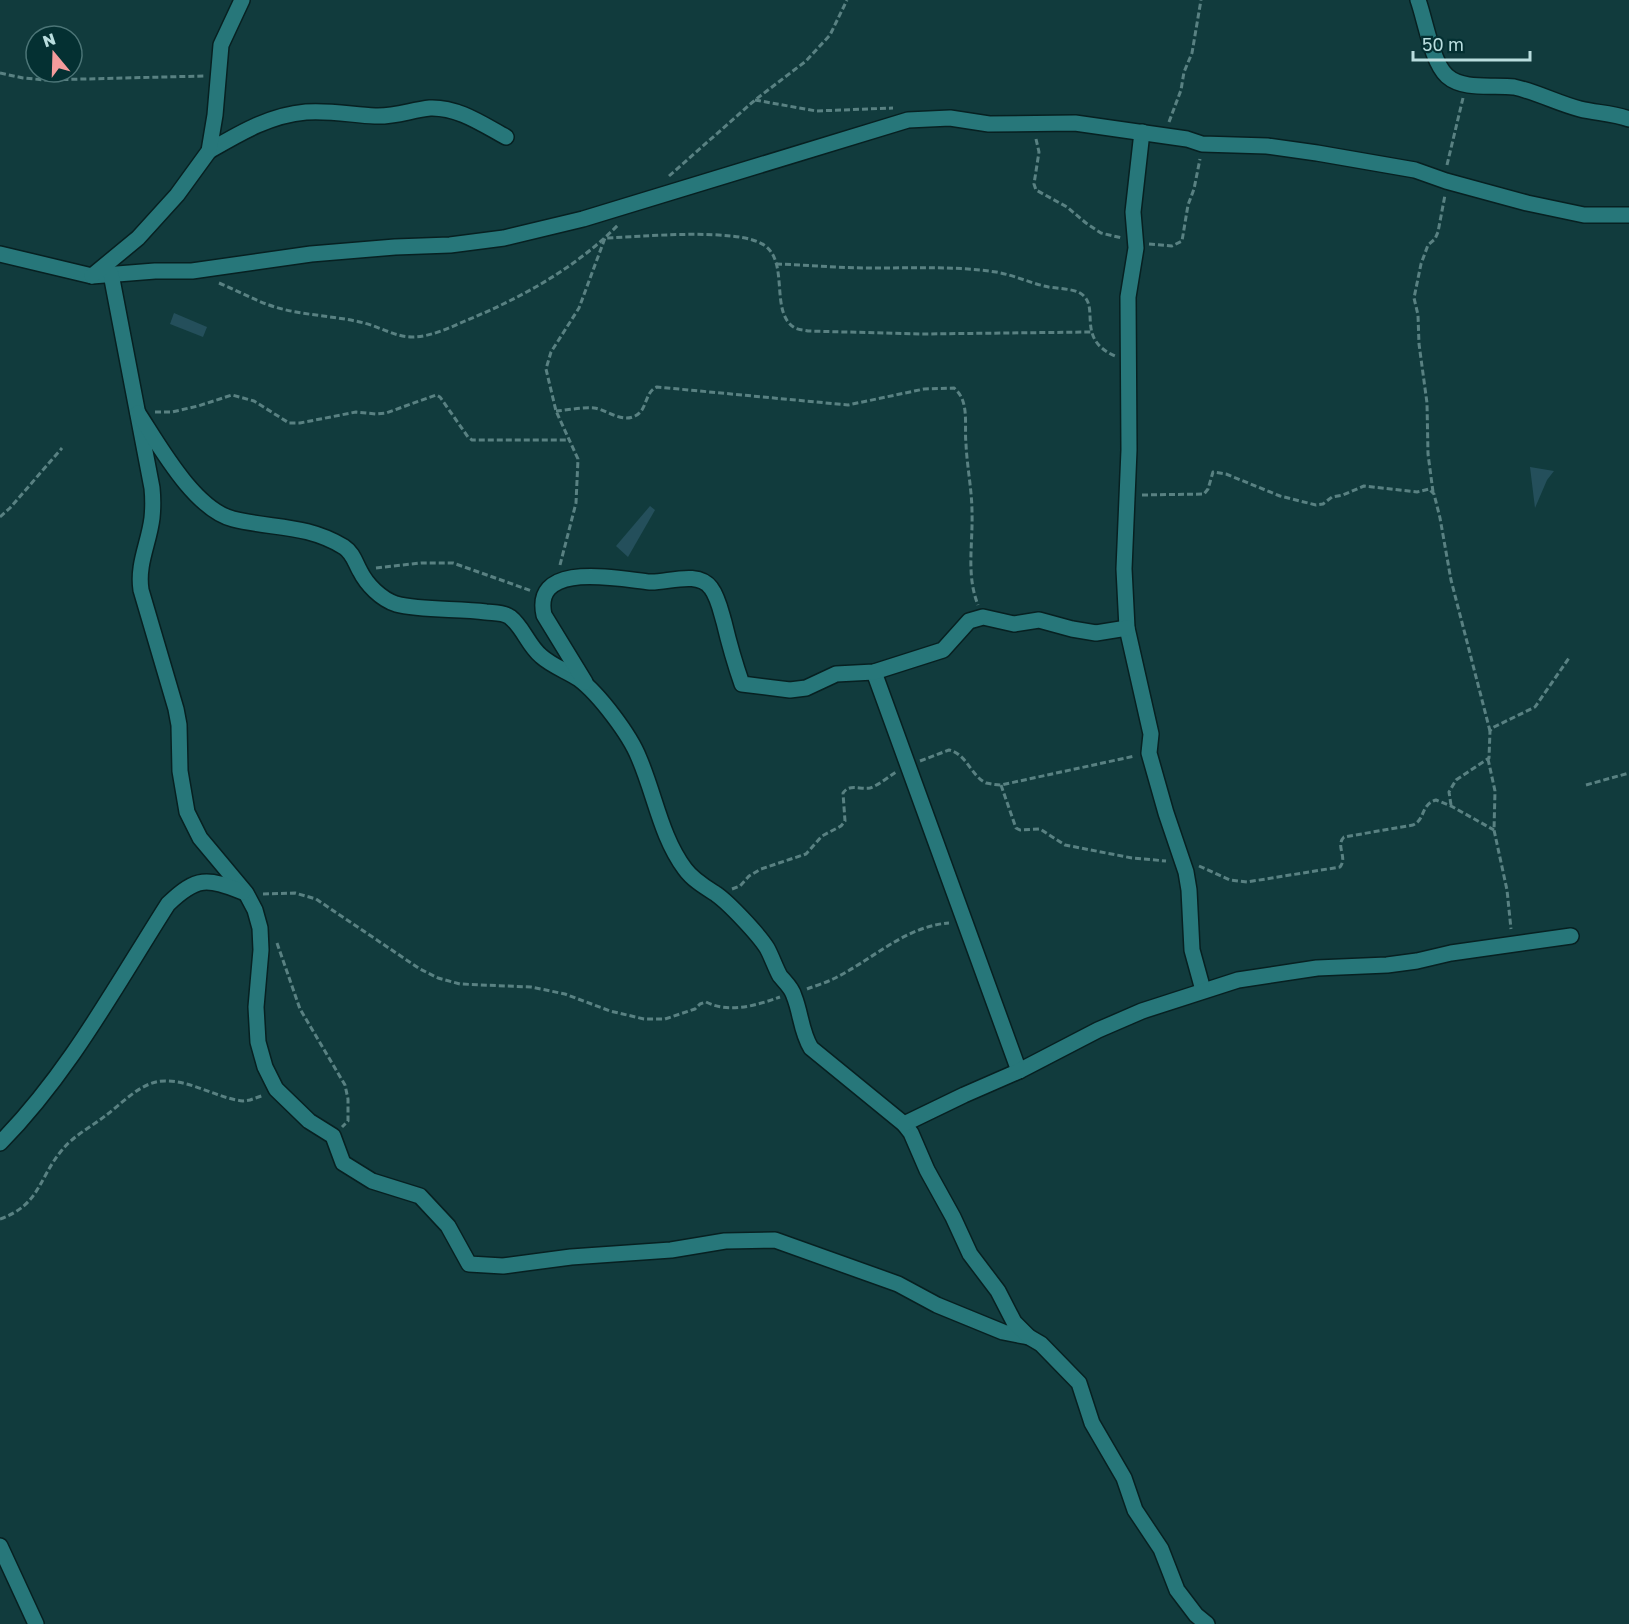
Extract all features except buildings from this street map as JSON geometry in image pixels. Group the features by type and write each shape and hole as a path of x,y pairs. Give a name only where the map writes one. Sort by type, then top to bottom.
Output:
{"street":[{"path":"209,151 215,115 221,45 242,0"},
{"path":"1418,0 1440,68 1446,76 1467,83 1513,87 1534,92 1573,107 1629,119"},
{"path":"92,276 138,238 177,195 209,151 244,130 281,116 308,112 402,115 430,108 466,115 506,138"},
{"path":"0,254 92,276 192,271 311,254 395,247 450,246 504,238 584,219 908,120 950,118 988,123 1090,125 1164,135 1202,144 1266,146 1317,153 1415,170 1527,203 1584,215 1629,215"},
{"path":"1142,132 1133,212 1136,248 1128,297 1129,362 1124,569 1127,628 1151,734 1149,753 1166,813 1183,861 1189,890 1192,950 1203,990"},
{"path":"111,274 153,504 152,519 139,577 141,590 176,709 179,725 182,791 188,812 200,838 246,893 255,910 260,928 261,950 256,1007 258,1042 265,1067 276,1089 309,1121 333,1136 343,1163 372,1180 420,1196 448,1226 469,1264 502,1266 571,1257 671,1250 725,1241 775,1240 898,1284 937,1305 1003,1332 1029,1337"},
{"path":"138,413 169,462 189,487 220,514 233,519 310,531 344,547 355,559 368,584 394,603 506,614 539,654 589,687"},
{"path":"1127,628 1096,633 1039,620 1014,624 983,617 969,621 943,650 874,672 836,674 806,688 790,690 742,684 719,606 711,588 704,582 679,578 651,582 613,578 571,578 556,581 543,595 542,606 548,623 589,687 626,734 639,756 667,836 686,870 709,891 716,893 739,915 767,948 779,975 794,993 805,1038 812,1047 904,1124 911,1133 927,1170 970,1254 998,1292 1014,1322 1029,1337 1041,1344 1079,1383 1092,1423 1124,1478 1135,1510 1161,1549 1177,1590 1196,1615 1207,1624"},
{"path":"874,672 1019,1071"},
{"path":"0,1143 28,1115 63,1071 168,904 183,890 196,883 219,882 246,893"},
{"path":"904,1124 1142,1011 1238,980 1350,966 1387,965 1571,936"},
{"path":"0,1546 36,1624"}],"path":[{"path":"668,177 754,100 806,61 830,35 847,0"},
{"path":"1164,135 1192,53 1201,0"},
{"path":"0,72 23,78 45,80 218,76"},
{"path":"1467,83 1447,167 1438,232 1425,251 1417,276 1414,298 1418,315 1422,379 1427,403 1428,454 1434,494 1462,625 1490,731 1488,759 1495,791 1494,830 1507,890 1512,944"},
{"path":"754,100 816,111 887,107 900,109"},
{"path":"1031,123 1038,145 1034,184 1036,190 1067,207 1101,233 1126,239 1136,248 1153,243 1172,246 1182,241 1188,205 1199,170 1202,144"},
{"path":"192,271 270,306 364,323 411,337 437,332 500,307 553,276 605,238 620,223"},
{"path":"605,238 730,235 752,238 766,246 775,257 785,317 795,328 808,331 921,334 1091,332"},
{"path":"556,581 576,503 579,477 578,459 556,411 546,369 551,352 579,308 605,238"},
{"path":"776,264 873,268 926,266 994,272 1020,277 1046,287 1082,295 1090,309 1091,332 1099,348 1129,362"},
{"path":"556,411 593,408 624,418 632,418 643,411 649,393 657,387 848,405 924,389 954,388 960,393 965,414 972,513 971,573 975,596 983,617"},
{"path":"138,413 172,412 232,395 254,401 289,423 300,423 356,412 386,413 436,395 472,440 570,440"},
{"path":"0,517 62,448"},
{"path":"1127,494 1204,494 1208,489 1211,474 1215,472 1226,474 1280,496 1316,505 1364,486 1417,492 1429,489 1434,494"},
{"path":"359,570 422,563 453,563 543,595"},
{"path":"1490,731 1535,707 1569,658"},
{"path":"716,893 740,886 749,876 761,869 811,851 822,836 841,826 845,821 844,790 851,787 867,789 908,764 949,750 961,756 979,778 988,783 1001,785 1149,753"},
{"path":"1451,806 1449,792 1456,780 1488,759"},
{"path":"1586,785 1629,773"},
{"path":"1001,785 1013,824 1020,830 1040,830 1059,843 1131,858 1183,861 1238,882 1265,880 1340,867 1343,862 1340,841 1344,837 1418,823 1425,807 1432,801 1440,801 1451,806 1494,830"},
{"path":"246,893 295,893 316,899 420,969 438,978 460,984 531,987 565,994 610,1011 644,1019 665,1018 695,1009 706,1002 713,1006 739,1008 756,1006 833,979 874,954 936,924 965,921"},
{"path":"275,938 300,1008 345,1085 348,1099 348,1121 333,1136"},
{"path":"0,1220 15,1214 36,1195 63,1148 152,1083 168,1081 243,1101 276,1089"}]}
